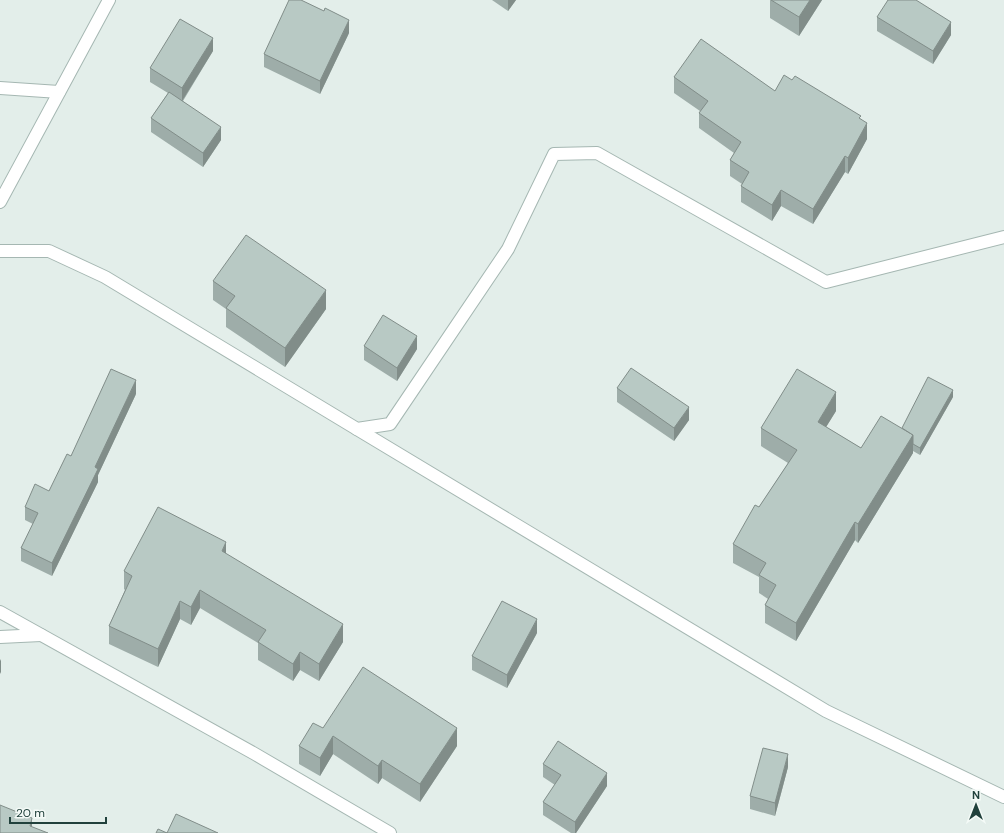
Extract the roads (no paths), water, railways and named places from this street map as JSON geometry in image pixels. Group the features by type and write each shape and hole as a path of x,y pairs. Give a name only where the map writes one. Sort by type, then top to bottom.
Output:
{"street":[{"path":"0,202 108,0"},
{"path":"0,88 59,92"},
{"path":"357,429 390,424 508,249 554,154 597,153 826,282 1004,237"},
{"path":"0,252 49,251 105,276 826,711 1004,797"},
{"path":"0,612 255,754 390,833"},
{"path":"0,637 42,635"}]}
